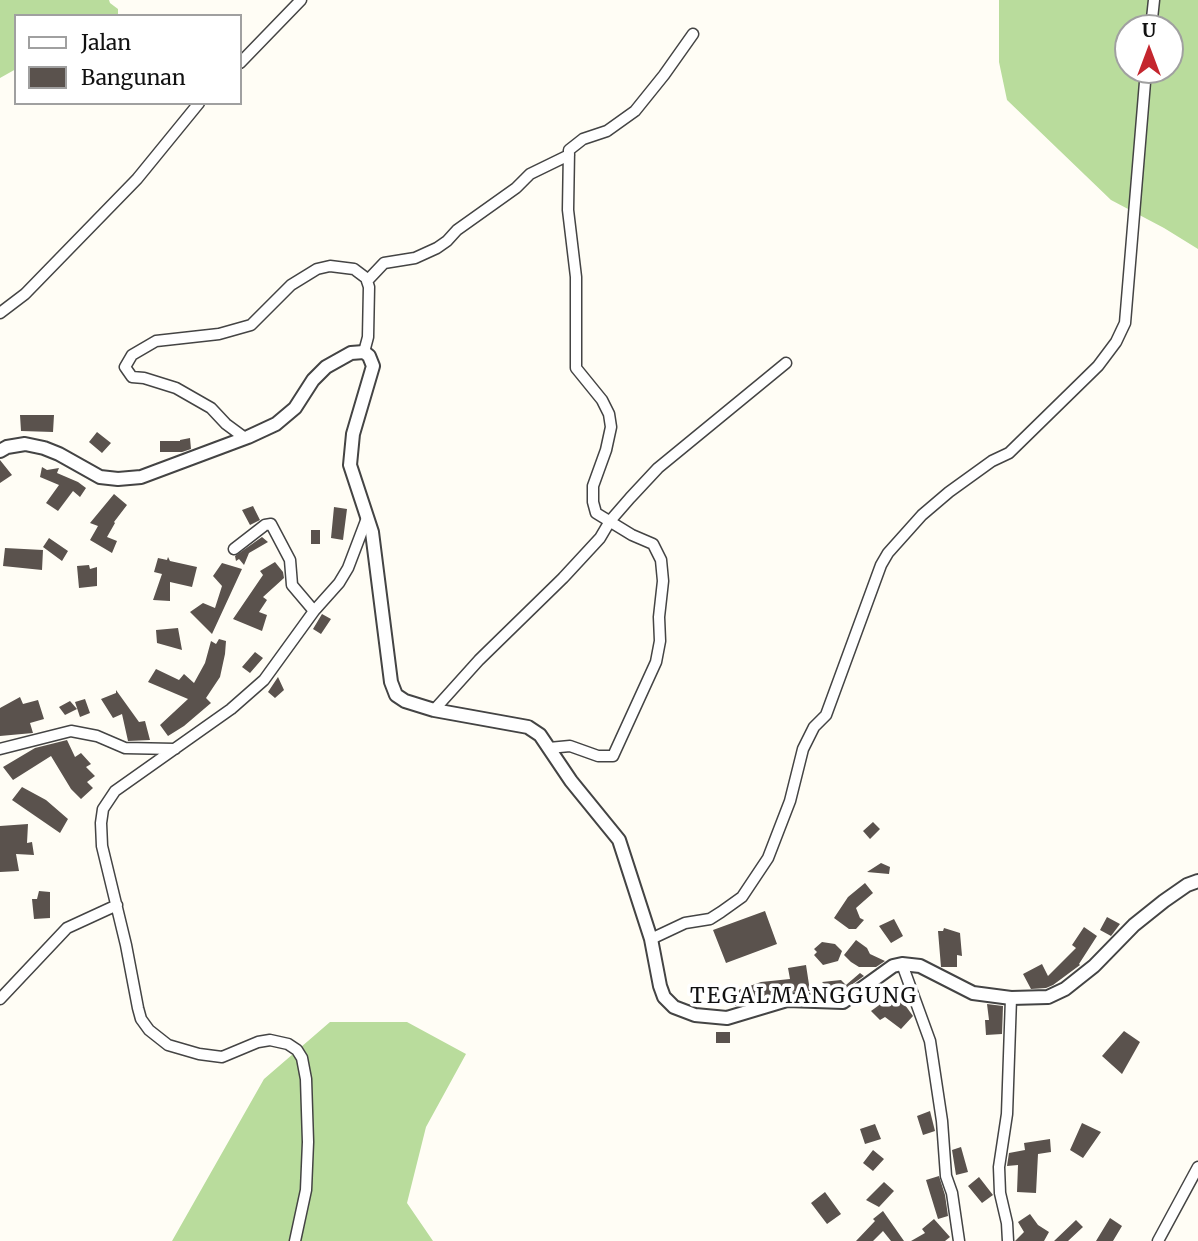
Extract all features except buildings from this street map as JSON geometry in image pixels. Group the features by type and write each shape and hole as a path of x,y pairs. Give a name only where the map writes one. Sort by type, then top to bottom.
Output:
{"street":[{"path":"242,61 301,0"},
{"path":"549,747 570,746 598,756 612,756 656,662 660,641 663,581 661,560 653,544 596,513 593,502 593,486 611,427 609,414 602,400 576,368 576,277 568,210 569,150 583,138 607,131 635,111 693,34"},
{"path":"651,939 685,923 710,919 721,912 742,897 768,858 787,808 803,749 814,727 826,715 873,585 888,553 922,515 949,492 992,461 1009,453 1098,366 1116,342 1125,323 1145,84"},
{"path":"0,313 25,295 137,179 198,105"},
{"path":"367,281 384,263 415,258 437,248 457,230 516,188 530,174 569,155"},
{"path":"245,438 211,408 176,388 132,377 125,367 132,355 156,341 219,334 251,325 291,285 317,270 345,267 354,269 367,281 369,287 368,337 363,352"},
{"path":"0,451 15,445 44,448 92,474 118,479 141,477 245,438 285,418 326,367 351,353 363,352 372,359 373,366 350,450 350,465 372,533 391,682 396,695 405,701 434,710 528,727 540,735 584,799 619,840 651,939 664,996 674,1007 695,1015 727,1018 788,1000 843,1002 893,966 902,964 920,966 973,993 1011,998 1046,997 1065,989 1094,966 1134,925 1186,885 1198,881"},
{"path":"434,710 563,578 658,468 786,363"},
{"path":"295,1241 306,1190 308,1142 306,1079 302,1058 297,1050 288,1044 270,1040 246,1046 222,1057 199,1054 168,1045 141,1019 102,846 101,823 103,809 115,791 231,709 264,680 314,611 339,583 348,568 367,518"},
{"path":"234,549 265,525 272,525 290,560 292,585 314,611"},
{"path":"0,749 71,731 97,736 125,748 175,749"},
{"path":"0,999 67,928 117,905"},
{"path":"902,964 930,1041 942,1121 946,1176 952,1193 959,1241"},
{"path":"0,984 13,985"},
{"path":"1008,1241 1000,1193 999,1167 1007,1114 1011,998"},
{"path":"1158,1241 1198,1167"}],"green space":[{"path":"0,0 109,0 118,9 118,14 14,14 14,70 0,78"},
{"path":"999,0 1198,0 1198,249 1111,200 1007,100 999,62"},
{"path":"330,1022 407,1022 466,1054 426,1127 407,1203 433,1241 172,1241 264,1079"}],"district":[{"name":"TEGALMANGGUNG","path":"804,997"}]}
